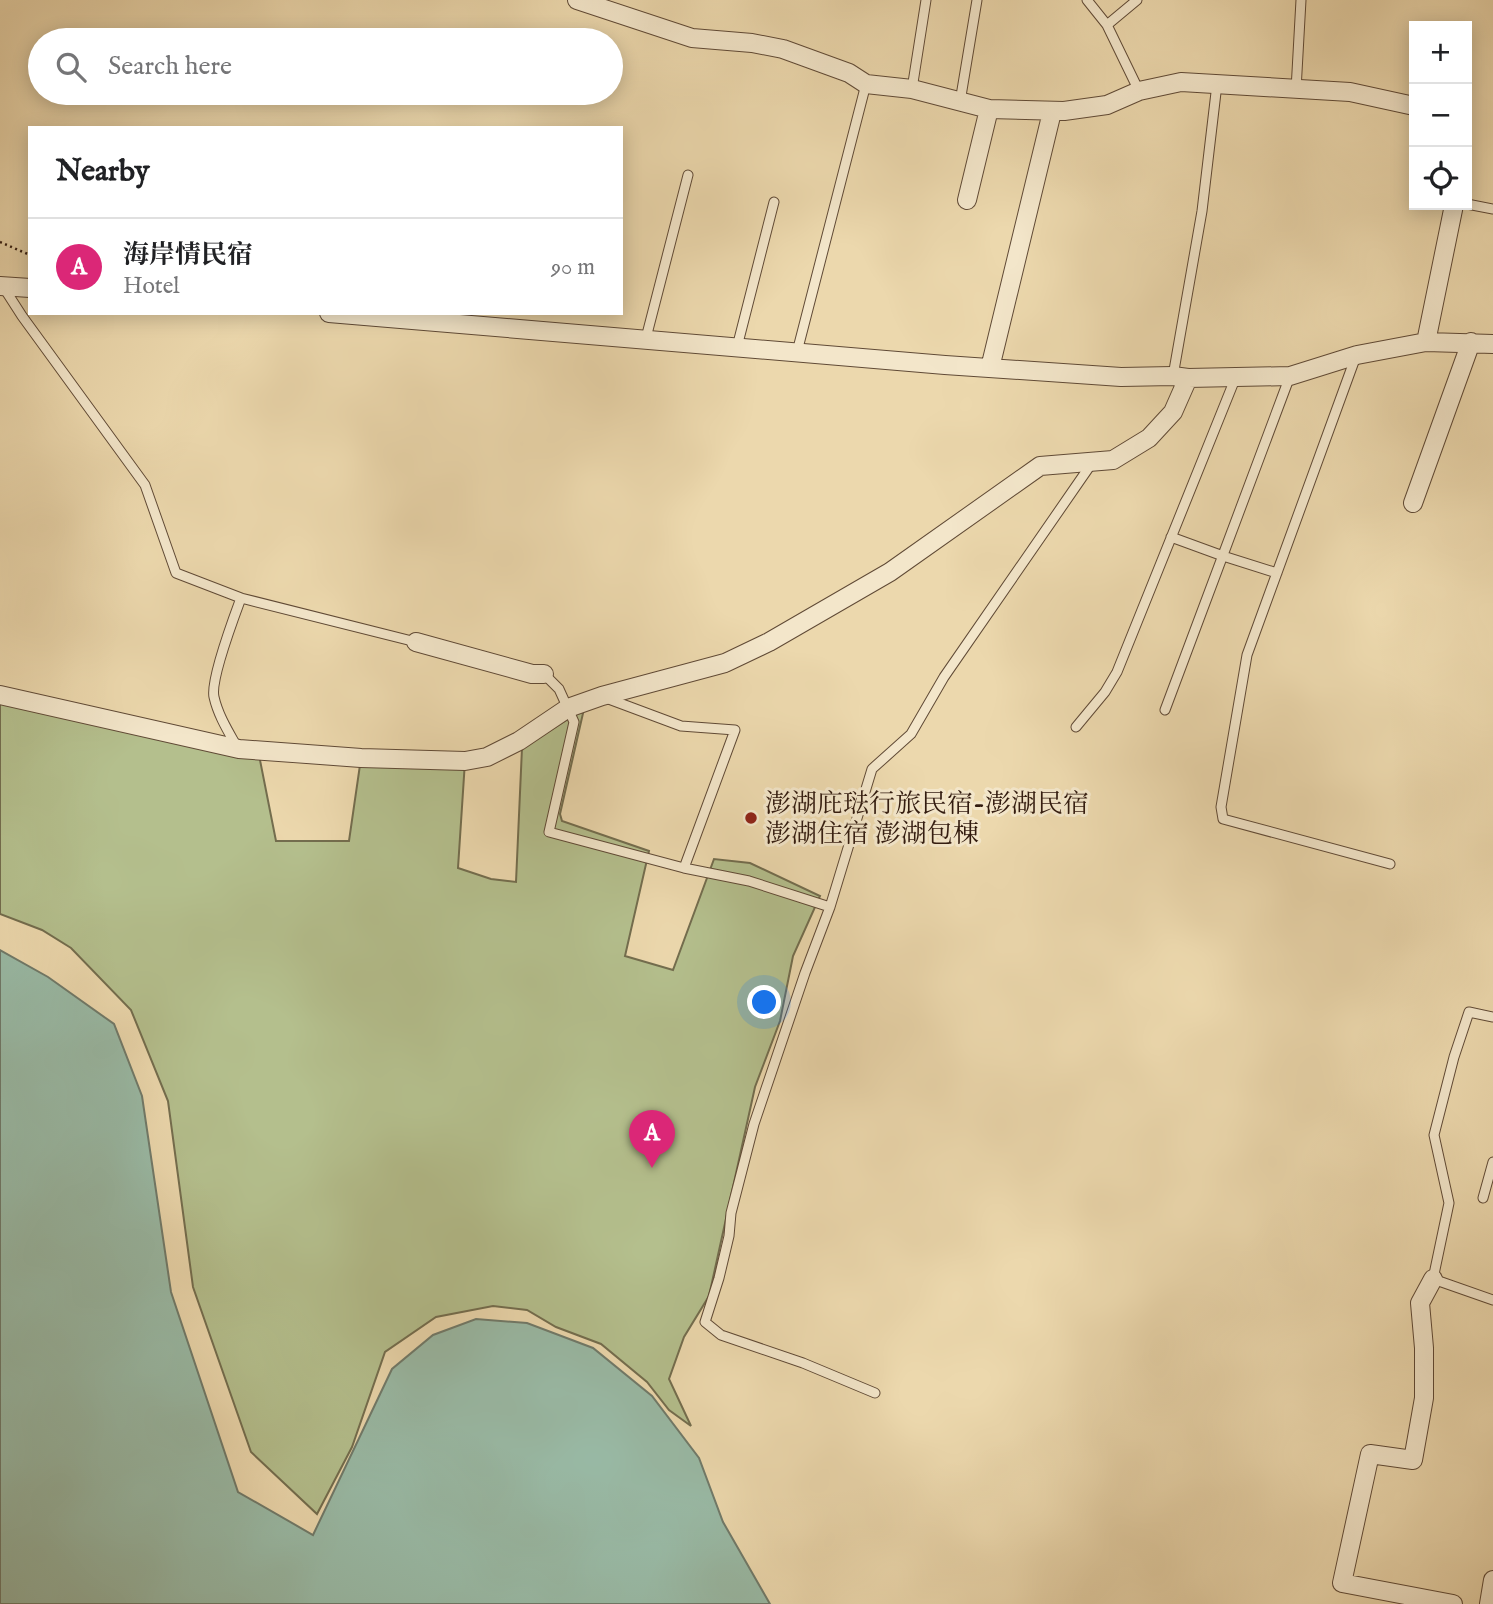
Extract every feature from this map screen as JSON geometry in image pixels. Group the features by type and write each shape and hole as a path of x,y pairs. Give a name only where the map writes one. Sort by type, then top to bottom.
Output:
{"street":[{"path":"577,0 692,38 752,43 783,49 849,74 866,84 912,89 989,109 1052,112 1107,105 1139,91 1181,82 1350,92 1409,105"},
{"path":"967,200 989,109"},
{"path":"990,368 1052,112"},
{"path":"1426,342 1453,210"},
{"path":"2,286 28,288"},
{"path":"369,315 484,319 737,347 1121,377 1235,379 1290,376 1357,355 1426,342 1493,344"},
{"path":"1413,503 1471,342"},
{"path":"0,695 239,749 361,758 465,761 487,757 519,741 568,708 602,696 725,663 769,642 890,572 1040,466 1113,460 1149,438 1173,412 1180,377"},
{"path":"416,642 532,674 544,674"},
{"path":"1433,1279 1420,1303 1424,1348 1424,1398 1413,1460 1370,1454 1342,1583 1453,1604"},
{"path":"1489,1604 1493,1580"}],"lane":[{"path":"912,89 926,0"},
{"path":"960,102 977,0"},
{"path":"1087,0 1107,26 1139,91"},
{"path":"1107,26 1137,0"},
{"path":"1296,90 1301,0"},
{"path":"797,352 866,84"},
{"path":"1180,377 1217,84"},
{"path":"646,338 688,175"},
{"path":"737,347 774,202"},
{"path":"1472,205 1493,209"},
{"path":"2,286 145,485 176,573 241,598 416,642"},
{"path":"1357,355 1247,655 1221,807 1223,819 1390,864"},
{"path":"1165,710 1290,376"},
{"path":"1076,727 1105,692 1117,672 1235,379"},
{"path":"875,1393 803,1363 721,1335 705,1322 719,1278 729,1236 731,1213 754,1124 830,907 872,769 911,734 944,677 1092,463"},
{"path":"1171,537 1278,573"},
{"path":"239,749 222,720 213,694 225,643 241,598"},
{"path":"544,674 559,688 574,722 549,832 684,868 749,881 830,907"},
{"path":"602,696 681,726 735,730 684,868"},
{"path":"1493,1017 1469,1012 1454,1057 1434,1135 1449,1203 1433,1279 1493,1300"},
{"path":"1483,1198 1493,1162"}],"path":[{"path":"0,242 28,255"}],"shaded area":[{"path":"0,694 258,750 276,841 349,841 361,758 465,761 458,868 491,879 516,882 522,748 584,709 560,814 562,821 649,851 625,956 673,970 714,859 750,863 820,896 793,956 780,1021 755,1087 709,1296 684,1337 669,1379 691,1426 669,1410 647,1382 601,1344 556,1327 527,1310 493,1306 436,1317 385,1352 352,1447 317,1514 251,1452 193,1287 168,1101 131,1010 71,948 42,930 0,914"},
{"path":"0,950 48,977 114,1024 142,1096 171,1292 238,1492 313,1535 392,1369 433,1335 476,1319 527,1323 593,1348 652,1396 699,1458 723,1522 770,1604 0,1604"}],"place":[{"name":"澎湖庇琺行旅民宿-澎湖民宿 澎湖住宿 澎湖包棟","path":"751,818"},
{"name":"海岸情民宿","path":"652,1168"}]}
